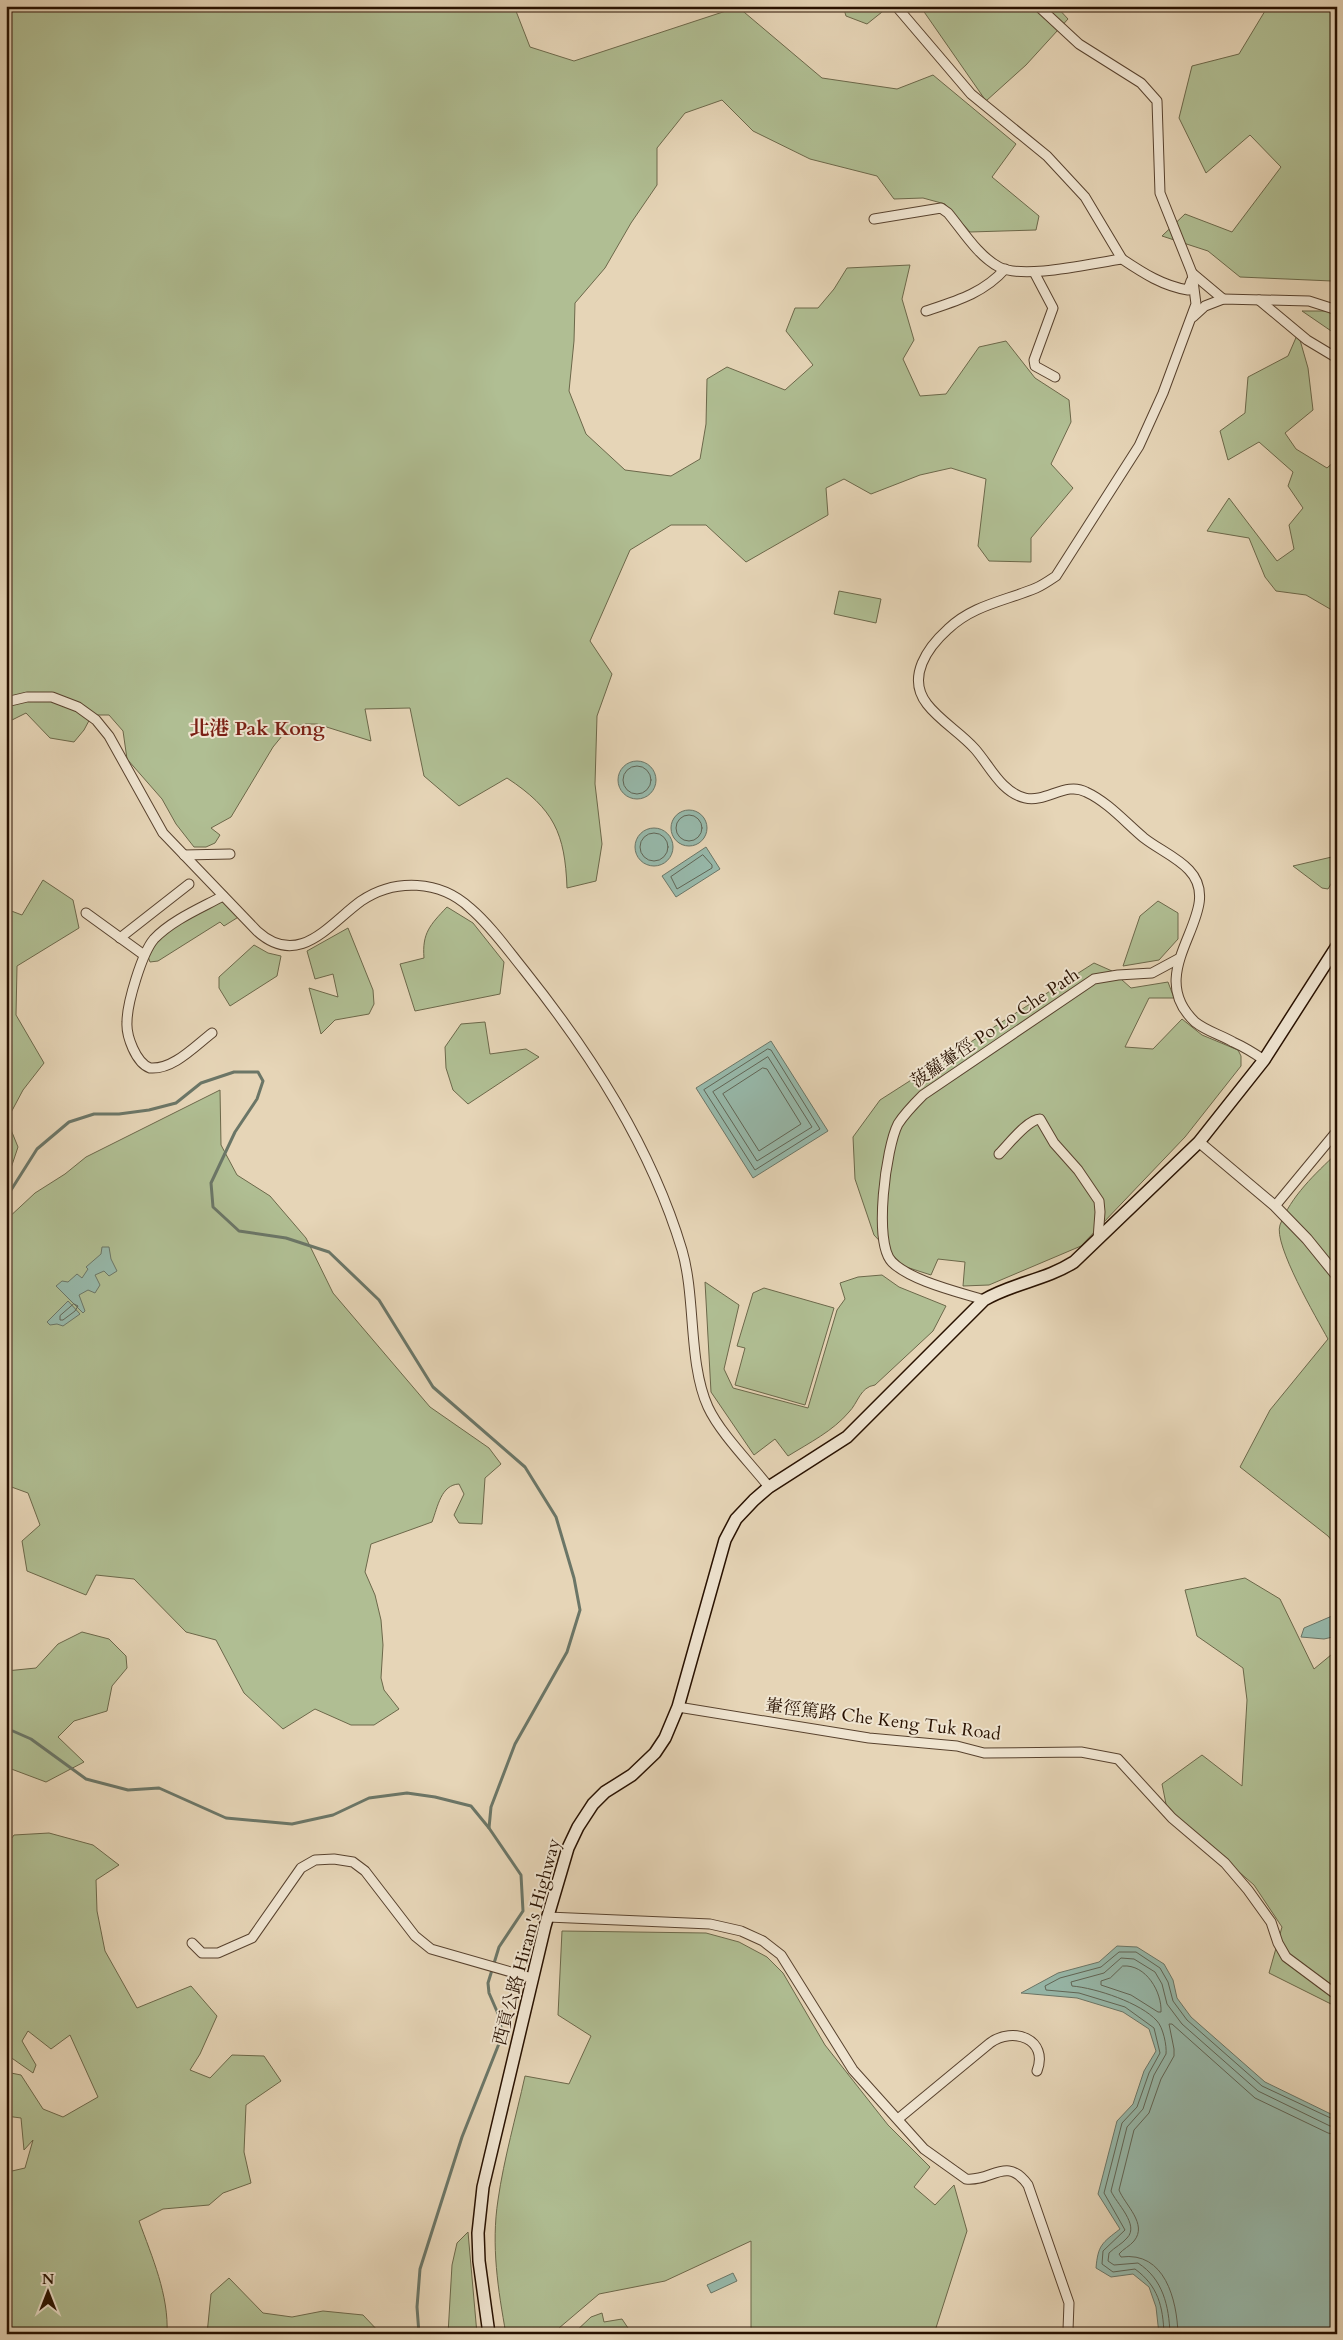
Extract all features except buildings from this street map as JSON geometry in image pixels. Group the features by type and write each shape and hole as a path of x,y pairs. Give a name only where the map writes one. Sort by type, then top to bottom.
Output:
{"main road":[{"name":"西貢公路 Hiram's Highway","path":"489,2334 479,2261 480,2208 488,2161 532,1978 568,1848 582,1819 605,1792 632,1775 655,1753 665,1738 678,1707 725,1540 736,1519 769,1487 847,1437 984,1300 1009,1287 1058,1271 1074,1262 1098,1240 1199,1142 1264,1060 1337,946"}],"street":[{"path":"896,6 970,94 1047,156 1086,196 1122,259 1150,277 1178,288 1188,290 1192,273"},
{"path":"1038,6 1079,44 1140,83 1157,101 1160,193 1192,273 1196,304 1193,317 1163,393 1139,446 1056,576 1037,588 968,613 948,628 932,644 923,658 919,673 919,687 926,703 965,738 1002,784 1014,792 1029,798 1067,789 1088,792 1145,839 1188,868 1196,878 1201,889 1193,928 1178,959 1176,980 1179,998 1186,1012 1197,1023 1264,1060"},
{"path":"874,219 941,208 948,213 983,255 999,267 1005,269 1034,272 1122,259"},
{"path":"926,311 966,298 995,280 1005,269"},
{"path":"1034,272 1054,308 1034,360 1035,366 1055,377"},
{"path":"1192,273 1223,299"},
{"path":"1193,317 1205,306 1223,299 1309,301 1337,310"},
{"path":"1259,300 1307,340 1337,358"},
{"path":"6,702 27,697 52,697 73,705 96,720 109,736 163,833 262,936 271,942 286,945 302,945 313,940 367,897 400,885 422,885 439,889 461,900 480,917 565,1022 626,1121 651,1168 670,1212 685,1261 698,1366 706,1400 715,1419 769,1487"},
{"path":"184,855 230,854"},
{"path":"120,938 189,884"},
{"path":"212,1033 163,1067 148,1067 141,1061 129,1039 126,1022 144,955 154,939 166,929 223,896"},
{"path":"86,913 144,955"},
{"name":"菠蘿輋徑 Po Lo Che Path","path":"984,1300 933,1285 892,1262 887,1254 884,1238 884,1191 888,1151 898,1125 922,1095 1094,980 1118,975 1152,973 1178,959"},
{"path":"999,1154 1034,1119 1040,1119 1054,1143 1078,1170 1098,1201 1100,1212 1098,1240"},
{"path":"1275,1206 1337,1131"},
{"path":"1199,1142 1275,1206 1337,1276"},
{"name":"輋徑篤路 Che Keng Tuk Road","path":"678,1707 869,1738 957,1746 984,1753 1081,1752 1118,1759 1172,1818 1225,1863 1248,1890 1271,1922 1278,1943 1286,1957 1337,1995"},
{"path":"192,1943 202,1953 218,1953 252,1938 301,1868 315,1860 334,1859 353,1862 365,1871 422,1943 437,1952 532,1978"},
{"path":"548,1917 710,1924 742,1931 763,1941 781,1955 853,2070 924,2149 960,2176 972,2180 1002,2170 1012,2170 1022,2176 1028,2185 1069,2303 1068,2330 1065,2334"},
{"path":"898,2119 990,2043 1005,2035 1022,2036 1035,2046 1040,2058 1037,2071"}],"shaded area":[{"path":"6,6 514,6 530,47 574,61 738,7 822,78 897,89 933,75 1016,144 992,177 1039,216 1036,230 970,232 945,204 923,198 894,199 877,176 810,159 753,131 722,100 685,113 657,148 657,185 631,223 605,268 575,303 574,341 569,391 586,434 625,470 671,476 700,459 706,424 707,379 727,367 785,390 813,365 786,331 795,308 818,308 834,289 847,268 910,265 902,299 914,340 903,359 920,396 946,394 979,347 1006,341 1035,378 1069,400 1071,422 1051,464 1073,488 1031,538 1031,562 989,561 978,546 986,479 951,468 920,475 871,494 844,479 826,488 828,515 746,562 706,525 671,525 630,550 590,641 612,674 597,716 595,784 602,844 596,881 567,888 566,869 560,837 554,824 536,801 507,778 459,806 424,776 410,708 365,709 371,741 317,724 297,726 282,736 273,747 231,817 211,828 220,835 215,843 206,847 194,847 176,824 162,799 127,759 123,731 109,715 92,715 84,730 74,742 50,738 26,713 6,723"},
{"path":"843,6 885,6 887,8 867,24 846,16"},
{"path":"920,6 1056,6 1068,19 1026,65 986,101"},
{"path":"1268,6 1337,6 1337,285 1332,281 1240,277 1208,251 1162,236 1185,214 1232,232 1281,167 1250,135 1206,173 1179,118 1192,66 1239,54"},
{"path":"1302,311 1328,311 1337,317 1337,335"},
{"path":"1298,333 1308,368 1313,410 1285,433 1296,449 1327,468 1337,459 1337,613 1306,595 1276,591 1265,577 1249,538 1207,531 1229,498 1277,561 1294,549 1289,525 1303,508 1288,486 1293,472 1259,442 1228,460 1220,431 1245,413 1248,377 1288,356"},
{"path":"839,591 881,599 876,623 834,614"},
{"path":"1336,856 1337,874 1328,889 1322,888 1293,866"},
{"path":"43,880 73,900 79,928 17,966 16,1015 44,1063 23,1090 7,1120 18,1147 10,1171 6,1174 6,909 22,915"},
{"path":"224,898 240,916 224,926 220,922 158,961 150,962 147,954 160,937"},
{"path":"1158,901 1178,913 1178,939 1159,960 1123,966 1140,916"},
{"path":"447,907 473,923 504,962 500,994 415,1011 400,964 424,958 424,942 428,930"},
{"path":"348,928 373,990 374,1004 369,1014 335,1020 321,1034 309,988 338,997 333,974 315,979 307,951"},
{"path":"254,945 268,953 281,956 277,976 230,1006 219,988 219,977"},
{"path":"1094,963 1112,971 1131,988 1168,982 1174,998 1149,998 1125,1047 1153,1049 1182,1019 1202,1035 1238,1050 1241,1056 1241,1066 1185,1137 1081,1246 989,1285 963,1286 965,1262 938,1259 931,1275 903,1266 874,1235 855,1179 853,1137 880,1100"},
{"path":"485,1022 490,1054 526,1049 539,1057 468,1104 453,1090 446,1068 445,1047 461,1024"},
{"path":"220,1090 221,1145 237,1175 270,1196 306,1238 333,1293 430,1407 489,1448 501,1464 485,1478 482,1524 459,1523 454,1515 464,1494 459,1484 453,1485 441,1497 432,1522 371,1544 365,1572 375,1595 381,1620 383,1645 381,1678 384,1690 399,1709 374,1725 351,1725 315,1709 283,1729 244,1693 216,1640 186,1632 134,1579 96,1575 86,1595 27,1571 22,1541 40,1525 28,1493 6,1485 6,1220 35,1193 65,1174 86,1157"},
{"path":"1337,1153 1337,1547 1328,1536 1240,1467 1270,1410 1328,1339 1289,1264 1280,1235 1280,1225 1290,1204 1297,1195 1312,1177"},
{"path":"882,1275 899,1287 946,1306 933,1331 875,1385 866,1389 843,1419 828,1431 788,1456 775,1439 754,1455 711,1392 705,1282 739,1305 724,1369 733,1388 808,1408 837,1310 845,1299 840,1283 858,1277"},
{"path":"764,1288 834,1308 805,1405 735,1385 745,1348 737,1346 753,1293"},
{"path":"1245,1578 1280,1599 1314,1669 1337,1650 1337,2007 1269,1973 1282,1927 1254,1885 1167,1809 1162,1784 1202,1755 1242,1786 1247,1700 1243,1668 1197,1636 1185,1590"},
{"path":"82,1632 109,1639 126,1656 127,1668 112,1686 107,1711 74,1721 58,1737 84,1762 46,1782 6,1767 6,1671 36,1668 58,1644"},
{"path":"49,1833 93,1845 119,1865 96,1880 97,1911 105,1951 137,2008 191,1986 217,2016 200,2054 190,2070 210,2078 232,2055 264,2056 281,2081 246,2105 244,2152 251,2183 223,2193 209,2205 163,2209 139,2221 162,2291 167,2319 167,2334 6,2334 6,2152 12,2171 25,2168 33,2140 24,2150 21,2118 6,2116 6,2072 21,2075 43,2109 63,2117 98,2097 70,2035 51,2049 28,2031 22,2041 36,2065 33,2073 6,2054 6,1846 14,1835"},
{"path":"562,1931 706,1933 739,1942 767,1957 783,1973 825,2045 888,2125 930,2167 914,2187 935,2205 954,2185 967,2231 934,2334 751,2334 751,2241 665,2281 599,2294 552,2334 506,2334 496,2267 496,2217 503,2169 525,2076 569,2084 591,2036 558,2015"},
{"path":"468,2232 477,2334 448,2334 452,2265 457,2243"},
{"path":"229,2278 263,2313 292,2317 323,2311 363,2315 381,2334 207,2334 211,2294"},
{"path":"602,2313 604,2322 622,2319 632,2334 573,2334 591,2317"}],"water":[{"path":"637,761 650,767 656,780 650,793 637,799 624,793 618,780 624,767"},
{"path":"689,810 696,811 702,815 706,821 706,835 702,841 696,845 689,846 682,845 676,841 672,835 671,828 672,821 676,815 682,811"},
{"path":"654,828 661,829 667,834 672,840 672,854 667,860 661,865 654,866 647,865 641,860 636,854 635,847 636,840 641,834 647,829"},
{"path":"706,847 720,869 676,897 662,876"},
{"path":"771,1041 828,1131 753,1178 696,1088"},
{"path":"102,1247 109,1247 111,1259 117,1271 109,1276 104,1271 95,1275 100,1285 95,1293 88,1290 79,1295 85,1311 83,1313 56,1286 62,1281 68,1282 77,1274 82,1278 88,1269 86,1267 101,1254"},
{"path":"68,1301 80,1314 63,1326 57,1324 50,1325 47,1322"},
{"path":"1332,1616 1337,1618 1337,1636 1324,1639 1301,1637 1304,1628"},
{"path":"1117,1946 1137,1947 1164,1964 1173,1980 1177,1998 1191,2017 1265,2082 1337,2117 1337,2334 1159,2334 1156,2307 1149,2287 1133,2274 1111,2277 1096,2268 1098,2254 1102,2245 1120,2229 1098,2194 1117,2121 1133,2104 1144,2071 1156,2051 1149,2029 1123,2012 1077,1998 1021,1993 1058,1973 1099,1962"},
{"path":"733,2273 737,2281 711,2293 707,2285"}],"waterway":[{"path":"6,1198 37,1149 69,1122 94,1114 119,1114 149,1110 176,1103 201,1083 234,1072 258,1072 263,1081 257,1099 235,1132 211,1183 213,1207 239,1231 286,1238 329,1252 379,1300 433,1387 525,1467 556,1517 574,1578 580,1610 567,1652 515,1744 491,1807 489,1828"},
{"path":"6,1728 31,1739 86,1779 128,1790 159,1788 226,1818 292,1824 333,1815 369,1798 407,1793 435,1797 471,1806 489,1828 521,1875 523,1911 499,1947 488,1983 489,1993 499,2016 501,2027 500,2041 462,2137 420,2269 417,2307 419,2334"}],"district":[{"name":"北港 Pak Kong","path":"257,728"}]}
